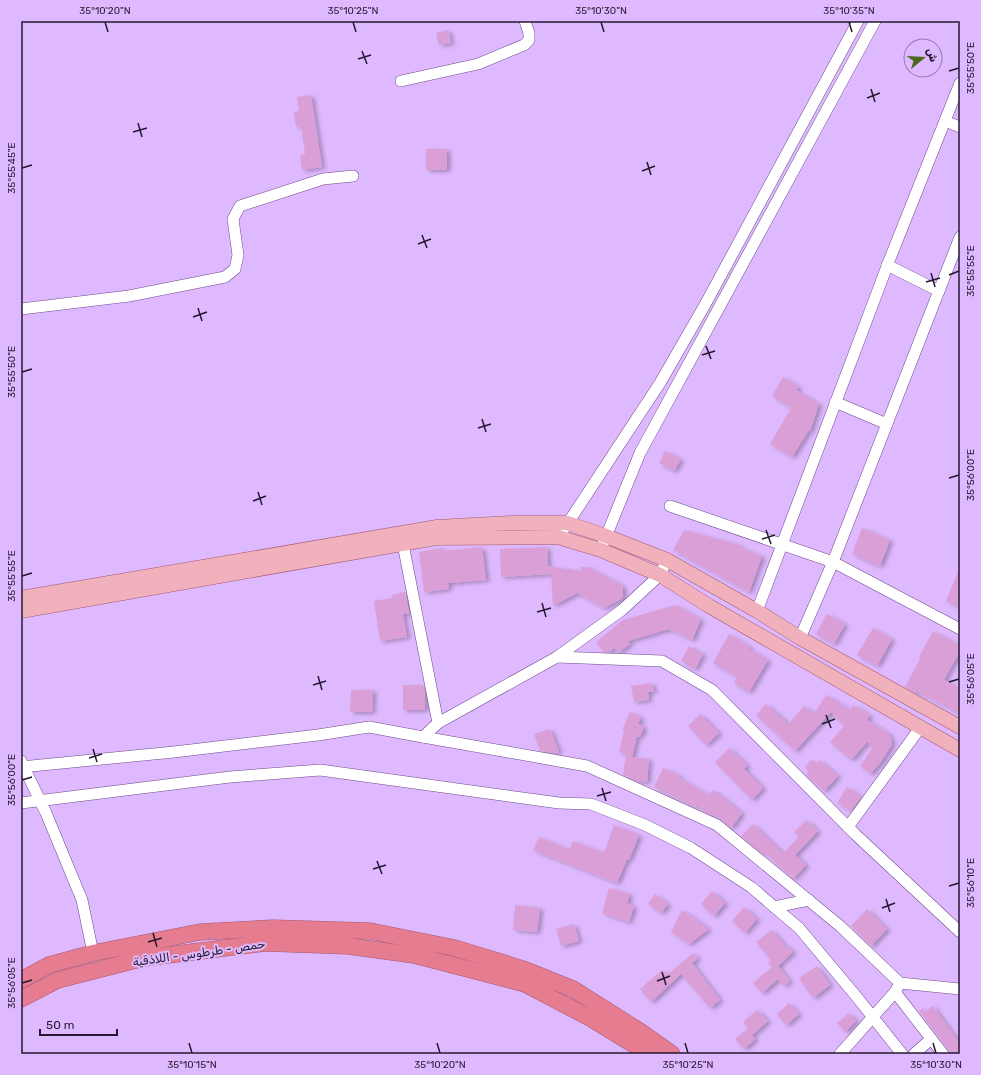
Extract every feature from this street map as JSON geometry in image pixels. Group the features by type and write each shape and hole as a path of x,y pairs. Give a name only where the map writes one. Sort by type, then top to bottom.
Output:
{"highway":[{"name":"حمص - طرطوس - اللاذقية","path":"21,980 49,965 93,953 200,932 273,928 370,931 455,948 530,972 573,990 641,1032 672,1054"},
{"name":"حمص - طرطوس - اللاذقية","path":"21,999 58,980 144,958 265,943 348,946 414,955 525,984 590,1018 649,1054"}],"main road":[{"path":"21,598 437,527 512,523 568,523 667,560 757,611 800,638 960,726"},
{"path":"21,611 436,538 558,537 601,550 660,575 709,606 960,750"}],"street":[{"path":"401,81 478,64 524,45 528,40 529,33 525,21"},
{"path":"558,537 660,383 706,303 858,21"},
{"path":"601,550 640,452 875,21"},
{"path":"757,611 887,265 960,83"},
{"path":"945,121 960,127"},
{"path":"21,309 129,296 225,276 235,270 238,255 233,219 240,206 323,179 353,176"},
{"path":"800,638 833,562 960,237"},
{"path":"887,265 939,291"},
{"path":"835,402 887,424"},
{"path":"670,506 833,562 960,629"},
{"path":"403,544 438,723"},
{"path":"423,737 438,723 557,657 622,610 660,575 667,560"},
{"path":"557,657 662,661 712,690 848,827 960,932"},
{"path":"93,953 82,900 40,801 22,765 182,751 318,735 369,727 587,766 717,825 840,926 898,987 931,1039 943,1054"},
{"path":"848,827 920,728"},
{"path":"21,803 230,777 320,770 559,803 591,804 645,825 691,848 751,887 798,928 874,1018 902,1054"},
{"path":"774,907 809,900"},
{"path":"898,987 959,991"},
{"path":"840,1054 874,1018 898,987"},
{"path":"914,1054 931,1039"}],"building":[{"path":"448,30 451,43 439,45 436,33"},
{"path":"311,95 322,167 302,170 300,155 305,154 301,126 296,127 294,112 299,111 297,97"},
{"path":"426,149 447,149 447,170 426,170"},
{"path":"783,377 799,387 796,390 819,404 810,431 809,430 792,457 770,444 791,408 772,396"},
{"path":"665,451 681,459 674,471 659,463"},
{"path":"862,528 890,540 880,566 852,554"},
{"path":"684,530 740,545 740,547 762,556 749,592 673,550"},
{"path":"482,547 486,580 448,583 449,589 424,592 419,552 443,548 443,551"},
{"path":"547,547 548,566 581,571 581,567 588,567 623,586 623,598 604,608 577,593 553,606 551,574 501,577 500,549"},
{"path":"960,567 960,607 946,601"},
{"path":"405,592 409,613 403,614 407,637 380,641 374,601 393,598 392,595"},
{"path":"675,605 701,619 692,640 669,629 628,641 630,644 619,652 614,648 609,652 604,652 596,642 623,620"},
{"path":"827,614 845,624 834,644 816,634"},
{"path":"873,628 892,639 877,666 857,655"},
{"path":"933,631 960,646 960,651 944,680 960,689 960,714 916,691 916,693 905,687"},
{"path":"729,634 750,647 749,649 768,660 749,692 734,683 737,677 713,663"},
{"path":"689,646 703,654 695,669 681,661"},
{"path":"652,683 654,691 648,692 649,700 634,702 631,686"},
{"path":"403,685 423,685 425,694 425,710 403,710"},
{"path":"351,690 373,690 372,712 350,712"},
{"path":"826,695 850,710 853,705 870,715 867,720 888,733 891,738 892,744 881,762 870,774 860,766 873,747 867,742 852,759 849,758 830,742 844,726 831,712 795,751 756,715 766,704 788,724 804,706 814,714"},
{"path":"630,712 641,717 638,724 644,726 640,737 637,736 632,757 649,759 647,782 637,781 623,775 626,754 619,752 624,731 622,730"},
{"path":"700,714 719,733 706,745 688,726"},
{"path":"550,729 559,752 556,753 540,751 534,734"},
{"path":"729,748 747,765 744,769 763,788 752,800 715,762"},
{"path":"811,760 817,763 819,760 838,776 824,791 806,775 809,772 805,767"},
{"path":"663,768 680,776 679,778 709,795 713,790 742,813 731,828 721,819 705,812 696,805 695,807 654,787"},
{"path":"847,787 861,797 851,811 837,803"},
{"path":"806,820 818,831 795,855 806,865 793,879 764,852 763,854 741,836 753,824 783,853 799,837 794,832"},
{"path":"614,825 639,835 629,860 627,859 617,883 533,850 539,837 569,850 573,841 604,853"},
{"path":"609,888 630,894 627,903 634,906 629,922 602,913"},
{"path":"712,891 725,903 714,916 701,904"},
{"path":"655,894 668,904 661,913 648,904"},
{"path":"515,905 540,908 537,932 513,930"},
{"path":"744,907 757,919 745,933 732,921"},
{"path":"867,909 887,929 871,946 851,926"},
{"path":"682,910 709,929 689,944 671,932"},
{"path":"574,924 579,941 561,946 556,929"},
{"path":"772,930 786,947 787,946 793,952 778,966 790,981 784,986 778,979 762,993 753,983 772,967 768,963 771,960 756,942"},
{"path":"693,953 698,958 692,963 720,1000 710,1008 681,974 651,1002 640,989 662,970 667,975"},
{"path":"817,966 830,985 813,998 799,978"},
{"path":"789,1003 799,1014 786,1025 777,1014"},
{"path":"933,1006 960,1044 960,1054 950,1054 949,1050 919,1011 923,1008 925,1012"},
{"path":"757,1010 768,1021 752,1035 755,1039 744,1049 735,1039 748,1028 743,1022"},
{"path":"849,1013 856,1021 845,1032 837,1023"}]}
